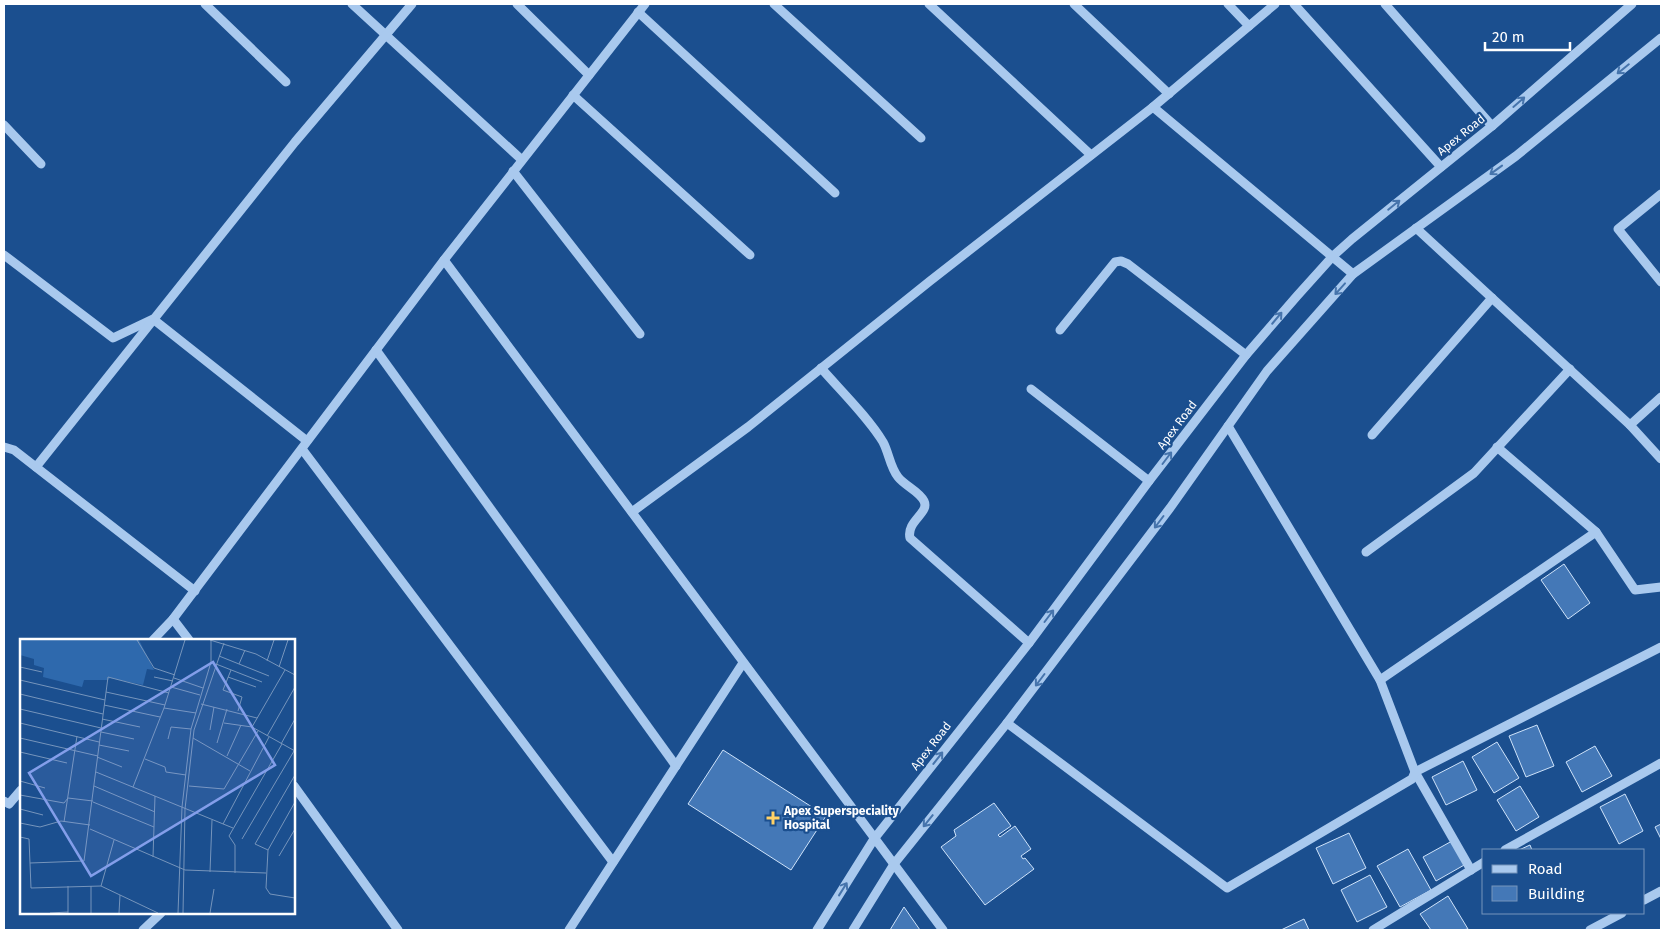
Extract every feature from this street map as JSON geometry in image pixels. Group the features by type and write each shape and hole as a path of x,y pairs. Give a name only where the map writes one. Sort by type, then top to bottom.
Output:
{"street":[{"path":"205,4 286,82"},
{"path":"352,4 522,160"},
{"path":"36,467 295,142 412,4"},
{"path":"517,4 589,74"},
{"path":"154,639 174,619 444,260 645,4"},
{"path":"774,4 921,138"},
{"path":"929,4 1091,155"},
{"path":"1074,4 1169,94"},
{"path":"1228,4 1249,26"},
{"path":"632,512 748,427 1153,107 1275,4"},
{"path":"1294,4 1441,167"},
{"path":"1385,4 1492,126"},
{"name":"Apex Road","path":"817,930 874,839 1029,643 1246,355 1333,256 1492,126 1632,4"},
{"path":"638,12 834,193"},
{"path":"853,930 894,864 1007,723 1170,508 1267,371 1353,274 1516,156 1661,38"},
{"path":"573,95 750,255"},
{"path":"1153,107 1353,274"},
{"path":"4,125 41,164"},
{"path":"513,171 640,334"},
{"path":"1661,194 1618,228 1661,282"},
{"path":"1416,228 1630,425 1661,459"},
{"path":"4,255 113,338 153,319"},
{"path":"444,260 942,930"},
{"path":"1060,330 1115,262 1121,262 1128,264 1246,355"},
{"path":"1372,434 1492,298"},
{"path":"153,319 307,440"},
{"path":"376,350 676,766"},
{"path":"821,368 882,442 898,478 924,500 923,512 911,526 910,538 1029,643"},
{"path":"1366,552 1474,473 1570,369"},
{"path":"1031,389 1149,482"},
{"path":"1630,425 1661,397"},
{"path":"1228,426 1380,680 1415,772 1471,870"},
{"path":"4,447 14,450 195,591"},
{"path":"1497,448 1596,532 1635,590 1661,588"},
{"path":"302,449 613,862"},
{"path":"1380,680 1596,532"},
{"path":"174,619 188,639"},
{"path":"1007,723 1227,888 1412,779 1415,772 1661,647"},
{"path":"569,930 743,663"},
{"path":"1508,849 1661,763"},
{"path":"295,789 398,930"},
{"path":"4,801 9,804 20,791"},
{"path":"1373,930 1482,863"},
{"path":"1645,899 1661,891"},
{"path":"143,930 160,914"},
{"path":"1590,930 1620,914"}],"building":[{"path":"1564,564 1590,603 1568,619 1541,580"},
{"path":"1537,725 1554,766 1526,777 1509,736"},
{"path":"1497,742 1519,778 1494,793 1472,757"},
{"path":"1595,746 1612,776 1582,792 1566,762"},
{"path":"723,750 826,816 791,870 688,804"},
{"path":"1463,761 1477,790 1446,805 1432,777"},
{"path":"1520,786 1539,817 1516,831 1497,800"},
{"path":"1625,794 1643,831 1619,844 1600,807"},
{"path":"994,803 1011,826 998,835 1000,837 1015,826 1031,849 1021,856 1034,869 985,905 941,847 956,836 954,830"},
{"path":"1661,824 1661,839 1655,827"},
{"path":"1349,833 1366,868 1333,884 1316,848"},
{"path":"1452,841 1466,864 1436,881 1423,857"},
{"path":"1530,845 1532,849 1521,849"},
{"path":"1408,849 1431,890 1400,907 1377,866"},
{"path":"1370,875 1387,907 1357,922 1341,890"},
{"path":"1448,896 1468,929 1431,930 1420,914"},
{"path":"904,907 920,930 890,930"},
{"path":"1304,919 1309,930 1281,930"}],"place":[{"name":"Apex Superspeciality Hospital","path":"773,818"}]}
